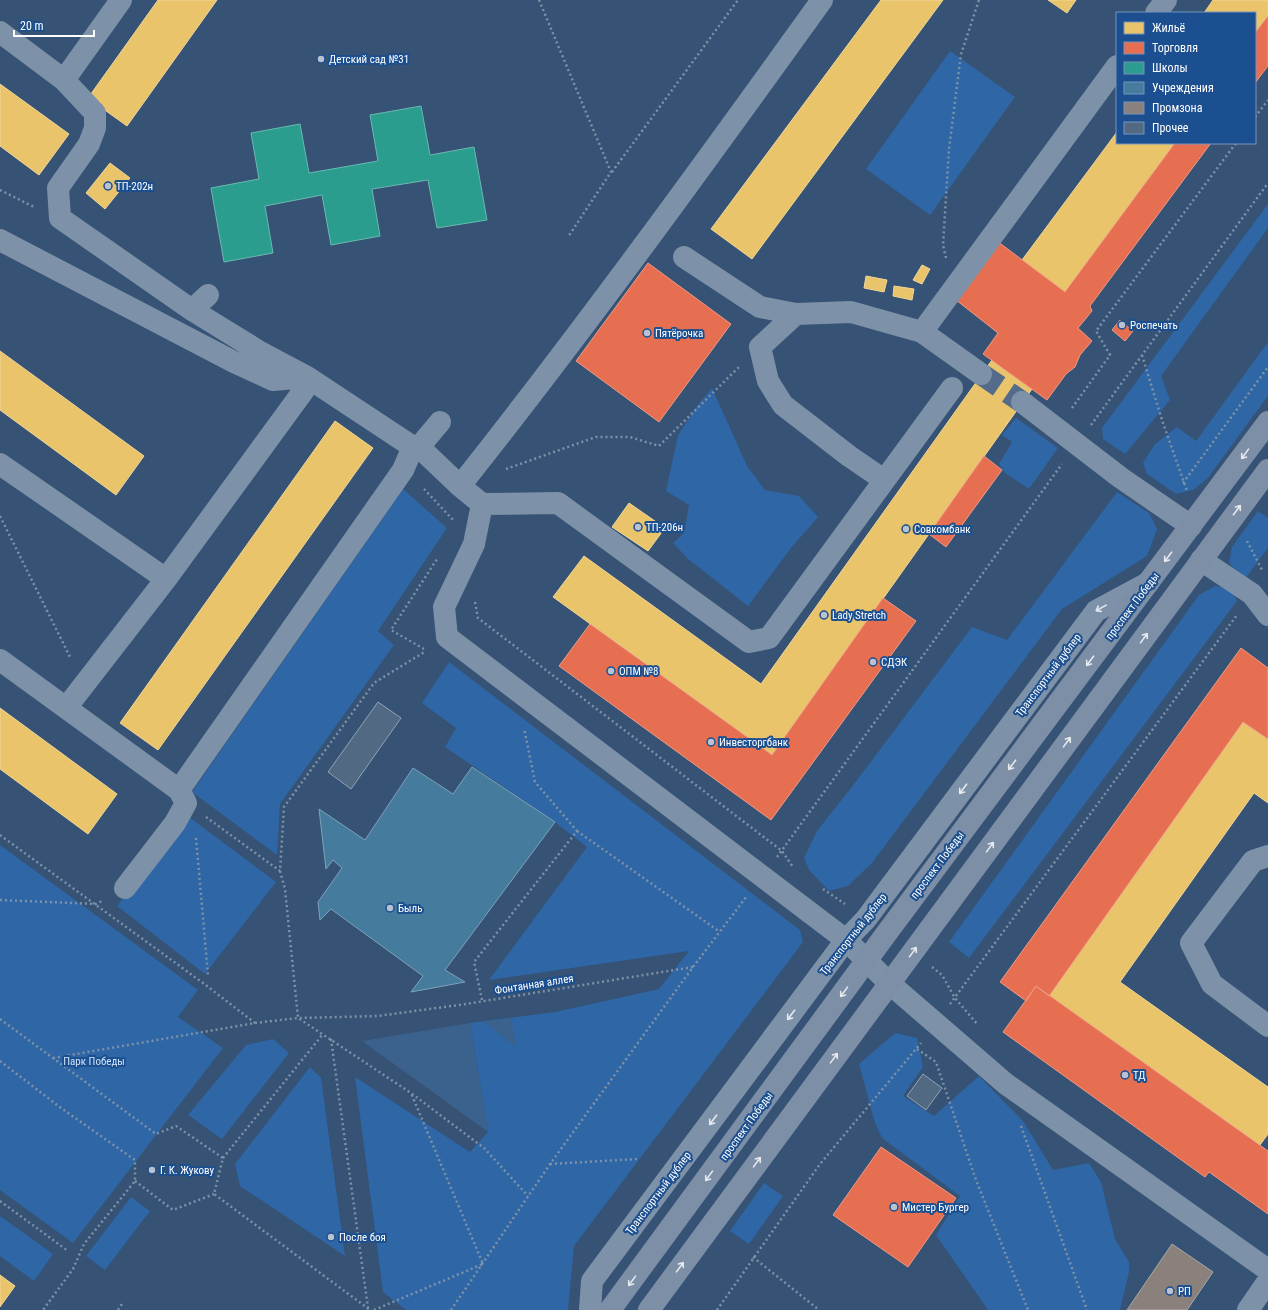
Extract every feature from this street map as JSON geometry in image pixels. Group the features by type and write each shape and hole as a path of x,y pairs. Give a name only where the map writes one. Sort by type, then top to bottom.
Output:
{"main road":[{"name":"проспект Победы","path":"610,1310 886,934 1268,422"},
{"path":"649,1310 1268,470"}],"lane":[{"path":"64,80 121,0"},
{"path":"460,486 539,386 648,241 822,0"},
{"path":"1157,12 1166,0"},
{"path":"0,32 64,80 95,113 95,128 90,144 58,188 60,218 192,310 260,352 307,377 416,447 482,504 558,503 748,642 769,638 952,388"},
{"path":"922,332 1116,67"},
{"path":"0,240 234,362 273,380 307,377"},
{"path":"684,258 760,307 796,314 851,312 922,332 981,374"},
{"path":"192,310 208,295"},
{"path":"796,314 760,347 768,381 783,406 849,456 884,480"},
{"path":"66,708 166,579 304,390 307,377"},
{"path":"1022,402 1076,444 1191,526"},
{"path":"125,888 176,823 182,796 403,470 416,447 440,422"},
{"path":"0,464 166,579"},
{"path":"482,504 474,544 444,607 447,637 846,940 889,983 1006,1084 1268,1270"},
{"path":"1201,560 1252,594 1268,615"},
{"name":"Транспортный дублер","path":"590,1310 592,1281 846,940 866,919 1096,611 1148,583"},
{"path":"0,660 182,796"},
{"path":"1268,856 1253,861 1191,943 1212,984 1268,1026"},
{"path":"814,984 867,961"},
{"path":"1248,1310 1268,1281"}],"path":[{"path":"539,0 611,172"},
{"path":"568,237 611,172 738,0"},
{"path":"952,293 944,244 949,149 962,54 979,0"},
{"path":"1256,117 1268,100"},
{"path":"1057,429 1110,355 1096,331 1235,144"},
{"path":"451,1310 550,1164 693,967 782,851 1076,444 1268,183"},
{"path":"0,190 60,218"},
{"path":"503,470 596,437 630,436 659,446 760,347"},
{"path":"1142,354 1183,483 1190,496 1205,508"},
{"path":"1183,483 1268,367"},
{"path":"403,470 416,480 474,544"},
{"path":"0,516 84,685"},
{"path":"717,1310 820,1164 917,1049 1266,576 1247,540 1226,525"},
{"path":"474,595 478,618 782,851 794,868"},
{"path":"433,655 426,651 374,683 284,807 280,871 285,889 298,1018 411,1093 484,1148 528,1196"},
{"path":"523,725 535,782 577,831 720,932"},
{"path":"182,796 280,871"},
{"path":"182,796 194,825 208,975"},
{"path":"482,1000 474,962 577,831"},
{"path":"0,835 203,983 254,1023"},
{"path":"820,887 866,919"},
{"path":"0,900 96,904 125,888"},
{"path":"913,952 942,975 954,998"},
{"name":"Фонтанная аллея","path":"53,1058 254,1023 298,1018 378,1016 693,967"},
{"path":"0,1019 156,1134 176,1126 222,1158"},
{"path":"214,1194 222,1158 323,1034"},
{"path":"331,1039 368,1309"},
{"path":"917,1049 936,1062 976,1180 1028,1310"},
{"path":"0,1061 61,1108 135,1160 135,1181 84,1244 74,1269 43,1310"},
{"path":"411,1093 483,1264"},
{"path":"1019,1121 1087,1310"},
{"path":"550,1164 637,1159"},
{"path":"135,1181 173,1210 214,1194"},
{"path":"214,1194 368,1309"},
{"path":"0,1201 68,1251"},
{"path":"753,1257 819,1310"},
{"path":"374,1310 483,1264"},
{"path":"118,1310 122,1304"}],"green space":[{"path":"950,51 1015,97 930,215 866,169"},
{"path":"1268,204 1268,228 1161,376 1170,400 1125,454 1103,439 1102,428"},
{"path":"1268,342 1268,396 1207,479 1193,490 1176,494 1147,474 1143,463 1155,444 1177,427 1196,441"},
{"path":"712,388 747,466 765,490 799,496 818,517 791,548 748,606 688,559 673,543 684,533 689,505 666,491 678,435 697,406"},
{"path":"1016,418 1058,448 1029,489 1005,473 999,464 1012,442 1002,435"},
{"path":"403,489 447,528 378,631 394,645 280,804 277,855 192,792"},
{"path":"1117,492 1149,513 1157,529 1147,556 1062,609 872,863 848,886 829,891 809,870 804,858 817,831 972,627 1007,640"},
{"path":"1258,511 1268,518 1268,548 1245,579 1229,563 1232,547"},
{"path":"1215,586 1232,589 1237,601 969,958 949,942 1199,595"},
{"path":"449,662 800,930 803,942 574,1246 568,1310 406,1310 383,1292 355,1077 470,1152 488,1132 470,1023 555,1012 659,989 689,951 489,980 587,847 555,822 445,747 456,728 422,703"},
{"path":"189,817 276,882 205,974 117,906"},
{"name":"Парк Победы","path":"0,845 198,990 178,1017 223,1048 73,1243 0,1190"},
{"path":"895,1033 917,1038 923,1067 903,1096 934,1116 979,1076 1023,1121 1053,1170 1089,1163 1101,1182 1115,1239 1129,1262 1129,1272 1120,1310 988,1310 936,1235 960,1196 882,1138 875,1123 859,1064"},
{"path":"273,1039 289,1053 222,1139 188,1115 246,1045"},
{"path":"310,1067 321,1078 345,1256 240,1186 235,1164"},
{"path":"764,1183 783,1196 749,1244 730,1231"},
{"path":"131,1197 150,1211 105,1270 86,1256"},
{"path":"0,1216 53,1254 34,1281 0,1256"}],"shaded area":[{"path":"511,1018 516,1047 484,1022"},
{"path":"470,1023 488,1132 362,1041"}],"building: Жильё":[{"path":"158,0 217,0 127,126 88,98"},
{"path":"881,0 943,0 752,259 711,229"},
{"path":"1048,0 1076,0 1067,13"},
{"path":"1213,0 1268,0 1268,16 1256,32 1256,12 1205,12"},
{"path":"0,84 69,134 39,175 0,146"},
{"path":"1116,133 1116,144 1174,144 1065,292 1022,260"},
{"name":"ТП-202н","path":"110,163 130,178 105,209 86,193"},
{"path":"922,265 930,269 922,284 913,280"},
{"path":"866,276 887,280 884,292 864,288"},
{"path":"894,286 914,289 912,300 893,296"},
{"path":"0,351 144,456 116,495 0,410"},
{"path":"992,360 1032,389 772,755 553,597 584,556 761,684"},
{"path":"335,421 373,448 158,750 120,723"},
{"name":"ТП-206н","path":"629,503 665,528 648,551 612,527"},
{"path":"0,708 117,794 88,834 0,769"},
{"path":"1243,722 1268,739 1268,803 1254,793 1120,982 1268,1087 1268,1134 1260,1145 1049,996"},
{"path":"0,1275 15,1286 0,1307"}],"building: Торговля":[{"path":"1268,16 1268,66 1256,82 1256,32"},
{"path":"1174,144 1210,144 1090,306 1092,311 1078,328 1092,341 1080,355 1075,367 1066,374 1047,400 983,354 998,333 956,300 997,241 1065,292"},
{"path":"648,263 731,324 659,422 576,361"},
{"name":"Роспечать","path":"1120,320 1133,331 1125,341 1112,330"},
{"path":"984,456 1002,470 946,547 929,534"},
{"path":"883,598 916,621 771,820 559,666 590,624 772,755"},
{"path":"1241,648 1268,668 1268,739 1243,722 1049,996 1036,986 1026,1001 1000,982"},
{"path":"1036,986 1268,1151 1268,1214 1209,1172 1205,1177 1003,1032"},
{"name":"Мистер Бургер","path":"881,1147 956,1198 908,1267 833,1215"}],"building: Школы":[{"path":"421,106 430,155 474,147 487,220 437,228 428,180 372,189 380,236 331,245 322,195 265,206 273,253 224,262 211,188 259,179 251,133 300,124 309,173 378,161 370,115"}],"building: Учреждения":[{"path":"472,767 555,822 445,970 465,982 411,992 423,976 331,909 320,920 318,902 342,868 333,860 326,869 319,809 365,840 413,768 453,794"}],"building: Промзона":[{"name":"РП","path":"1172,1244 1213,1272 1187,1310 1127,1310"}],"building: Прочее":[{"path":"378,702 401,718 351,789 328,772"},
{"path":"923,1074 942,1088 926,1110 907,1096"}],"tunnel":[{"path":"981,374 1022,402"}],"place":[{"name":"Детский сад №31","path":"321,59"},
{"name":"ТП-202н","path":"108,186"},
{"name":"Роспечать","path":"1122,325"},
{"name":"Пятёрочка","path":"647,333"},
{"name":"ТП-206н","path":"638,527"},
{"name":"Совкомбанк","path":"906,529"},
{"name":"Lady Stretch","path":"824,615"},
{"name":"СДЭК","path":"873,662"},
{"name":"ОПМ №8","path":"611,671"},
{"name":"Инвесторгбанк","path":"711,742"},
{"name":"Быль","path":"390,908"},
{"name":"ТД","path":"1125,1075"},
{"name":"Г. К. Жукову","path":"152,1170"},
{"name":"Мистер Бургер","path":"894,1207"},
{"name":"После боя","path":"331,1237"},
{"name":"РП","path":"1170,1291"}]}
